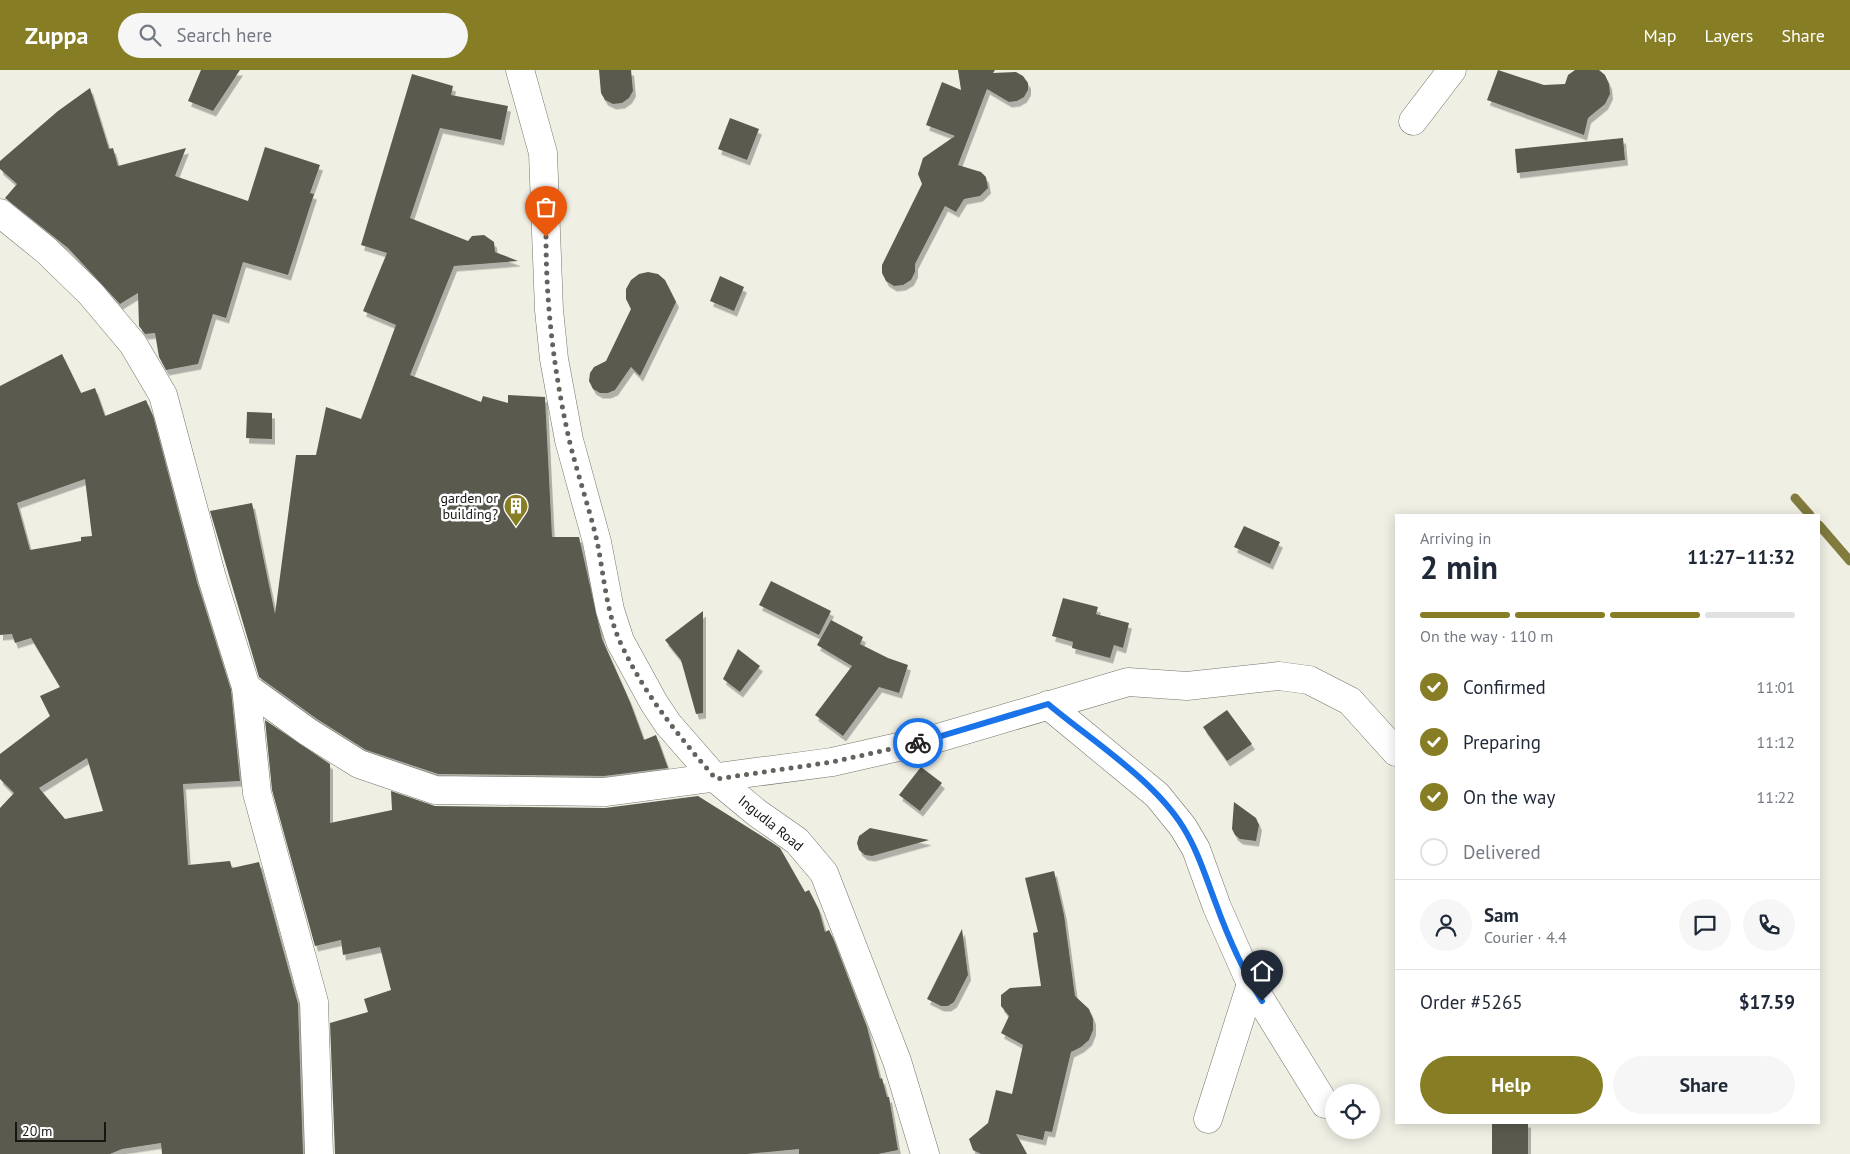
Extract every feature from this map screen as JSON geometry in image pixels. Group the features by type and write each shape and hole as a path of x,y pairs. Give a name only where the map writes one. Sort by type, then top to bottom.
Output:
{"street":[{"name":"Ingudla Road","path":"520,70 543,153 547,281 554,359 570,440 597,542 610,610 620,642 668,724 716,779 757,813 797,841 824,873 897,1061 925,1154"},
{"path":"1413,121 1452,70"},
{"path":"0,213 47,251 91,294 133,344 163,395 215,587 246,687 257,793 314,1002 319,1154"},
{"path":"246,687 308,732 360,764 434,790 606,792 716,779 842,760 938,738 1048,704 1128,682 1187,686 1254,677 1279,676 1309,680 1350,701 1395,751"},
{"path":"1048,704 1142,781 1171,810 1196,849 1217,907 1252,984 1325,1104"},
{"path":"1208,1119 1252,984"}],"building":[{"path":"201,70 240,70 213,111 188,101"},
{"path":"599,70 631,70 633,91 629,98 622,103 613,104 605,100 601,93"},
{"path":"958,70 995,70 993,73 1016,72 1023,76 1028,83 1028,90 1024,97 1017,101 1009,102 987,89 958,165 981,172 986,177 988,188 980,196 964,199 956,212 945,206 915,264 915,272 911,280 903,285 894,286 886,281 882,273 882,265 922,184 918,174 923,158 955,136 926,125 942,82 961,90"},
{"path":"1498,70 1544,85 1565,84 1568,75 1575,70 1599,70 1605,75 1609,84 1610,94 1605,104 1588,118 1584,135 1487,100"},
{"path":"412,74 453,86 451,95 508,106 501,140 440,128 410,218 468,241 472,236 484,235 494,242 495,252 518,261 454,266 410,375 481,402 483,396 508,403 508,395 545,397 552,537 579,537 602,639 630,702 644,740 656,735 668,768 604,776 438,774 366,750 317,719 259,677 210,511 252,503 275,614 296,455 316,455 326,407 361,419 396,325 363,311 387,253 361,245"},
{"path":"90,88 109,149 113,148 118,166 186,148 175,176 248,201 265,147 320,165 310,193 314,194 288,275 243,262 226,318 213,314 198,364 166,370 159,357 155,333 145,334 139,326 138,293 120,304 68,248 5,198 17,184 0,169 0,161 58,111"},
{"path":"730,118 759,129 747,160 718,149"},
{"path":"1623,138 1625,160 1517,173 1515,149"},
{"path":"648,272 658,274 665,280 676,302 640,376 631,367 615,390 608,393 600,393 593,389 589,381 590,373 594,367 606,361 631,309 626,299 626,289 631,280 639,274"},
{"path":"720,276 744,287 734,311 710,301"},
{"path":"62,354 81,393 95,388 105,416 146,400 153,416 197,582 231,690 240,781 183,784 188,865 230,861 232,868 259,862 298,1004 303,1154 162,1154 161,1143 122,1149 110,1154 0,1154 0,808 14,793 0,779 0,754 50,716 40,696 60,687 31,638 15,643 12,634 0,635 0,386","holes":["85,479 92,536 81,537 81,541 30,550 17,503","87,758 103,811 65,819 39,788"]},
{"path":"247,412 272,413 272,439 246,438"},
{"path":"1244,526 1280,542 1270,564 1234,547"},
{"path":"771,581 831,611 819,635 759,605"},
{"path":"1063,598 1098,607 1096,614 1129,623 1123,648 1114,645 1110,658 1072,648 1073,642 1052,636"},
{"path":"703,611 703,713 696,714 681,660 665,640"},
{"path":"831,620 863,637 860,644 888,658 908,665 899,693 879,687 843,736 815,715 852,666 817,645"},
{"path":"738,649 760,666 740,692 723,679"},
{"path":"1227,710 1252,744 1227,761 1203,727"},
{"path":"265,720 330,764 330,823 392,810 391,791 435,806 605,808 698,796 780,848 805,892 809,890 819,910 825,932 829,930 833,938 867,1027 880,1079 882,1078 887,1097 889,1097 898,1150 878,1154 799,1154 799,1149 747,1154 335,1154 330,1023 368,1012 364,999 391,990 380,947 343,955 341,940 315,946 272,790"},
{"path":"921,767 942,783 920,811 899,795"},
{"path":"1234,802 1256,818 1259,825 1256,841 1240,839 1235,835 1232,829"},
{"path":"870,828 929,840 872,856 865,855 859,850 857,843 859,836"},
{"path":"1054,871 1064,915 1075,996 1089,1009 1093,1019 1093,1030 1089,1040 1071,1052 1052,1132 1045,1131 1043,1140 1016,1134 1027,1154 981,1154 973,1150 969,1139 988,1123 996,1090 1012,1094 1023,1045 1001,1033 1009,1016 1001,1006 1001,995 1010,988 1041,986 1033,933 1038,932 1025,878"},
{"path":"962,929 968,975 954,1002 948,1006 941,1006 927,999"},
{"path":"1492,1124 1528,1124 1528,1154 1492,1154"}],"waterway":[{"path":"1795,498 1809,514"},
{"path":"1820,526 1850,561"}],"way so far":[{"path":"546,237 549,310 554,359 570,440 597,542 610,610 620,642 633,668 668,724 716,779 832,762 918,743"}],"place":[{"name":"garden or building?","path":"516,527"}],"route":[{"path":"918,743 1048,704 1142,781 1171,810 1196,849 1217,907 1252,984 1262,1001"}]}
